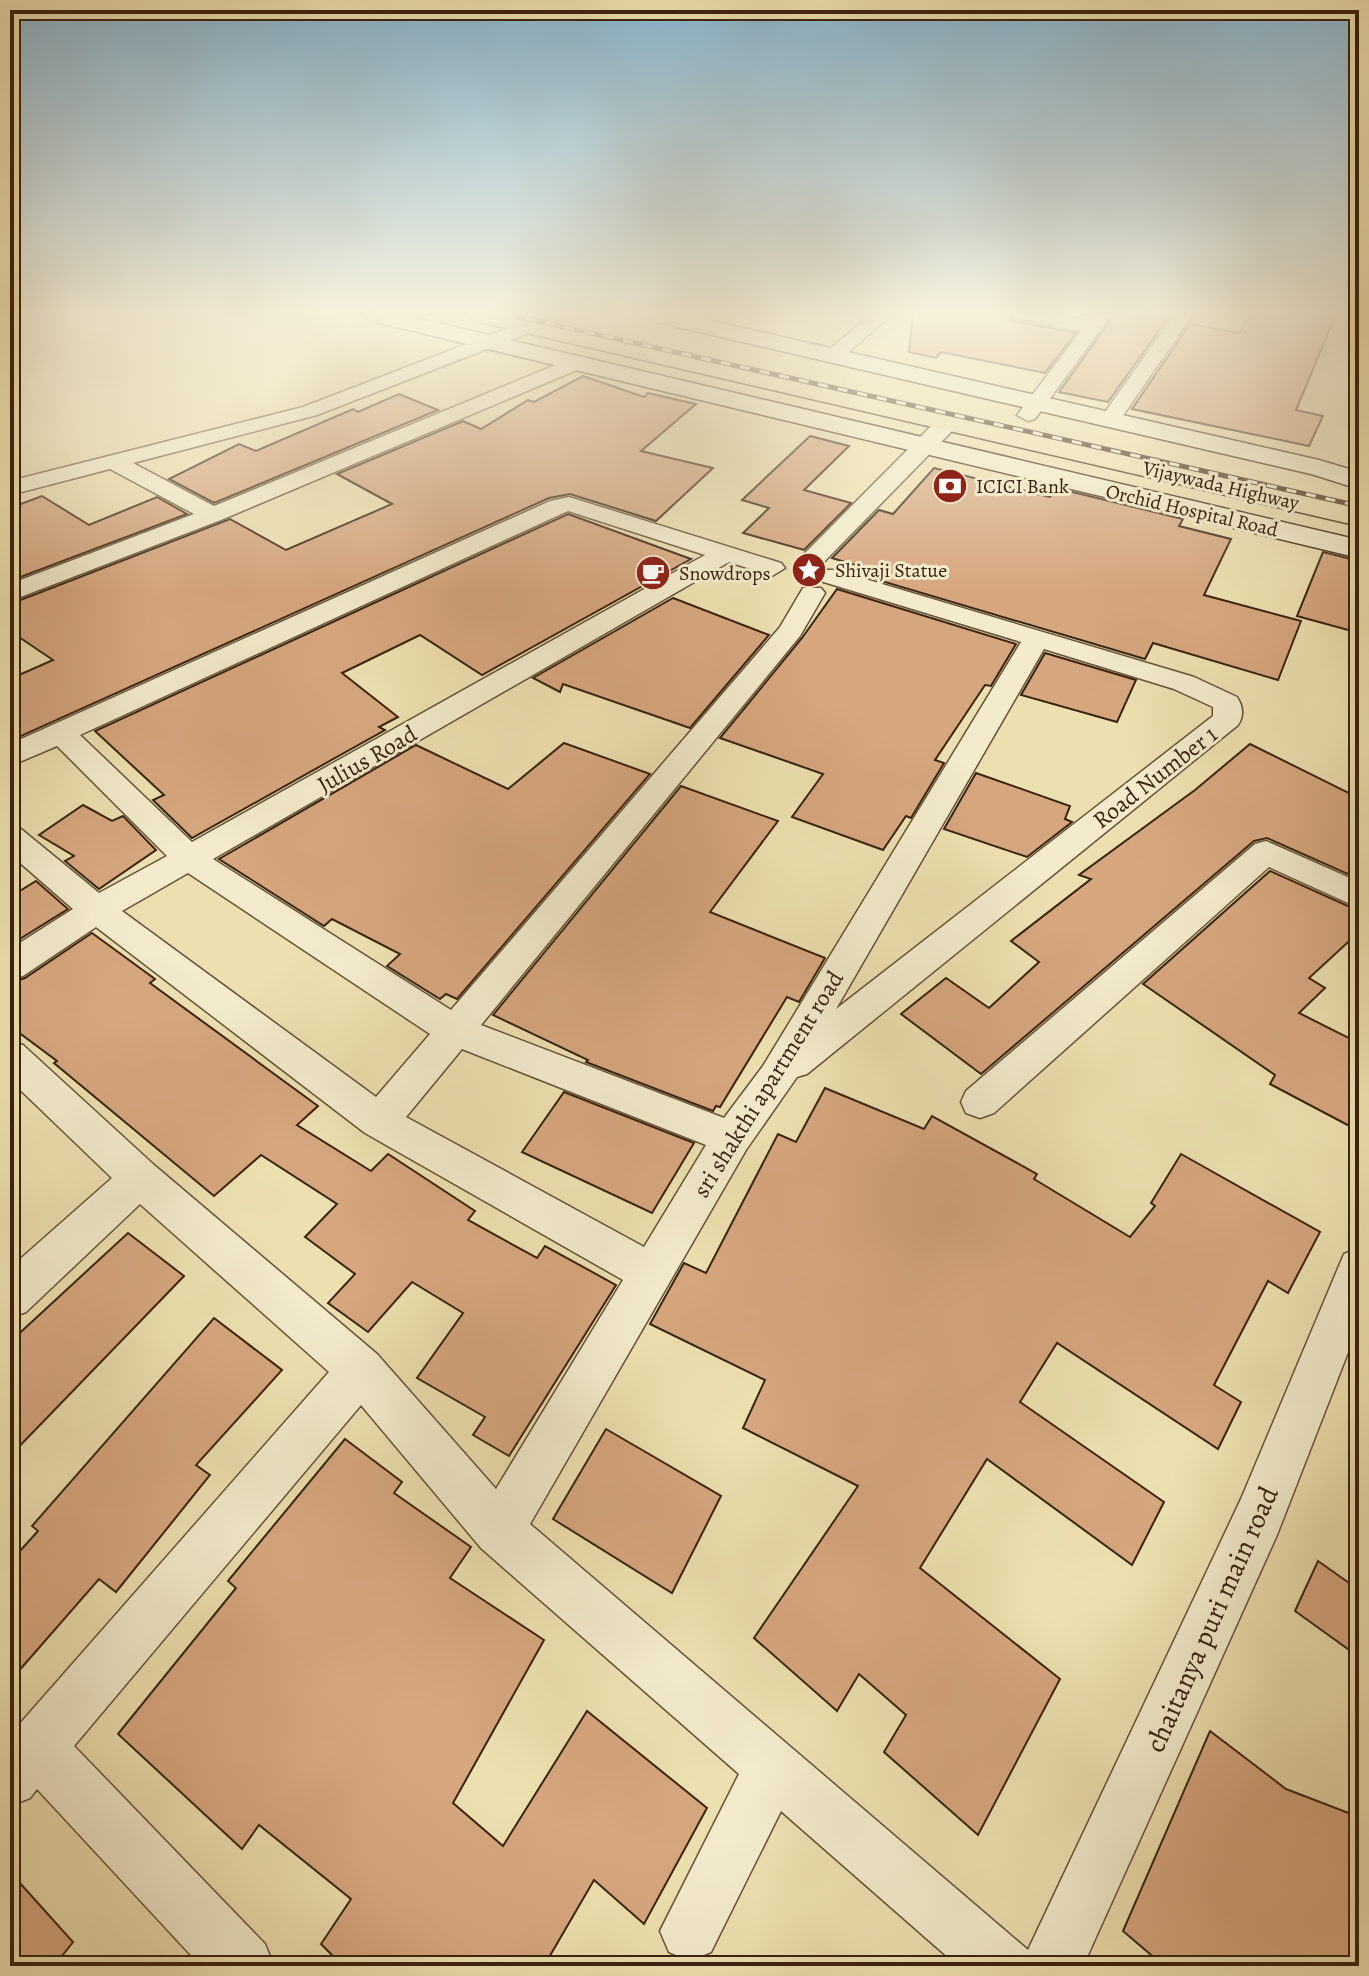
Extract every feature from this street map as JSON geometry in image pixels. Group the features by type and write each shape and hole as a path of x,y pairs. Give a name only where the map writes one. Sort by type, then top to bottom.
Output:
{"highway":[{"name":"Vijaywada Highway","path":"875,406 1359,517"},
{"name":"Vijaywada Highway","path":"1019,406 1359,488"}],"street":[{"path":"10,488 322,406"},
{"path":"10,593 213,515 474,406"},
{"name":"Orchid Hospital Road","path":"755,406 1359,549"},
{"path":"1022,406 1111,419 1359,481"},
{"path":"1111,419 1120,406"},
{"path":"379,1121 791,630 815,577 923,447 947,423"},
{"path":"114,462 213,515"},
{"path":"10,756 543,511 569,504 596,504 725,554"},
{"name":"Road Number 1","path":"725,554 772,568 766,577 776,590 792,594 815,577 1037,638 1184,683 1227,703 1228,719 777,1077"},
{"name":"Julius Road","path":"10,967 97,910 191,860 725,554"},
{"name":"sri shakthi apartment road","path":"499,1530 732,1138 777,1077 1037,638"},
{"path":"61,733 191,860 453,1030 732,1138"},
{"path":"10,837 97,910 379,1121 653,1274"},
{"path":"980,1102 1266,852 1359,896"},
{"path":"10,1056 140,1178 361,1370 499,1530 1004,1966"},
{"path":"10,1297 140,1178"},
{"name":"chaitanya puri main road","path":"1052,1966 1259,1517 1359,1268"},
{"path":"243,1966 23,1763 361,1370"},
{"path":"690,1931 773,1766"}],"building":[{"path":"371,406 429,406 438,410 214,503 169,479 239,444 256,451 353,409 358,412"},
{"path":"518,406 693,406 641,451 713,468 656,521 570,494 549,498 10,741 10,679 53,660 10,631 10,604 230,519 286,550 392,504 337,474 463,421 481,429"},
{"path":"1134,406 1298,406 1296,410 1323,416 1309,446 1132,409"},
{"path":"810,436 849,446 804,490 851,503 804,550 743,533 769,508 742,500"},
{"path":"934,468 1050,497 1056,488 1183,519 1179,526 1231,539 1204,595 1301,621 1278,680 1153,643 1145,659 851,572 855,565 832,558 879,510 893,514"},
{"path":"42,496 89,525 157,497 187,514 10,581 10,508"},
{"path":"568,514 691,559 482,675 420,635 342,673 398,717 379,727 385,730 192,838 153,800 164,795 95,731"},
{"path":"1323,552 1359,561 1359,633 1297,616"},
{"path":"837,589 1016,644 991,686 985,685 935,760 944,763 911,818 906,816 883,850 792,817 823,774 720,738 802,638"},
{"path":"673,598 769,635 690,728 563,684 560,692 533,678"},
{"path":"1045,653 1136,680 1117,722 1021,695"},
{"path":"564,743 650,774 457,999 446,994 440,999 387,966 400,954 332,919 324,926 219,859 416,745 508,789"},
{"path":"1250,744 1359,798 1359,879 1267,838 1254,841 981,1074 901,1014 946,978 989,1008 1039,962 1011,941 1091,879 1079,875 1195,790"},
{"path":"976,773 1070,806 1065,819 1072,822 1027,857 944,829"},
{"path":"681,786 778,821 710,912 825,958 799,1002 787,997 720,1107 716,1106 713,1111 586,1062 588,1060 493,1015"},
{"path":"83,805 112,821 123,816 156,850 99,889 65,861 74,856 39,835"},
{"path":"1270,871 1359,911 1359,932 1309,978 1325,988 1299,1013 1359,1043 1359,1131 1270,1084 1275,1075 1143,984"},
{"path":"36,881 68,909 10,945 10,897"},
{"path":"92,933 155,979 150,983 318,1106 297,1125 371,1171 388,1154 475,1211 468,1220 537,1258 545,1246 616,1285 509,1456 473,1435 485,1417 417,1378 463,1313 412,1282 368,1332 328,1303 355,1274 305,1237 337,1204 261,1155 214,1196 54,1063 57,1061 10,1026 10,983 25,978"},
{"path":"825,1088 924,1129 932,1116 1037,1174 1034,1179 1130,1237 1155,1206 1151,1203 1181,1154 1320,1232 1288,1293 1268,1281 1214,1385 1241,1402 1218,1449 1057,1343 1020,1402 1164,1502 1132,1565 987,1459 920,1568 1060,1679 978,1835 884,1752 906,1715 859,1674 837,1711 754,1638 858,1486 743,1428 765,1380 650,1324 684,1263 706,1273 778,1134 796,1142"},
{"path":"564,1092 694,1143 652,1213 522,1152"},
{"path":"128,1233 184,1276 10,1456 10,1342"},
{"path":"214,1318 282,1370 196,1465 210,1475 116,1592 99,1579 10,1681 10,1562 38,1531 32,1526"},
{"path":"606,1429 721,1496 672,1593 553,1519"},
{"path":"345,1439 402,1482 394,1493 471,1547 450,1578 544,1640 453,1803 503,1846 587,1711 707,1808 644,1924 594,1880 544,1966 343,1966 321,1944 351,1899 259,1825 242,1849 118,1734 236,1588 228,1581"},
{"path":"1318,1561 1359,1590 1359,1657 1295,1611"},
{"path":"1210,1731 1286,1789 1359,1817 1359,1966 1164,1966 1123,1931"},
{"path":"10,1872 73,1942 54,1966 10,1966"}],"railway":[{"path":"916,406 1359,506"}],"place":[{"name":"ICICI Bank","path":"950,486"},
{"name":"Shivaji Statue","path":"809,570"},
{"name":"Snowdrops","path":"653,573"}]}
